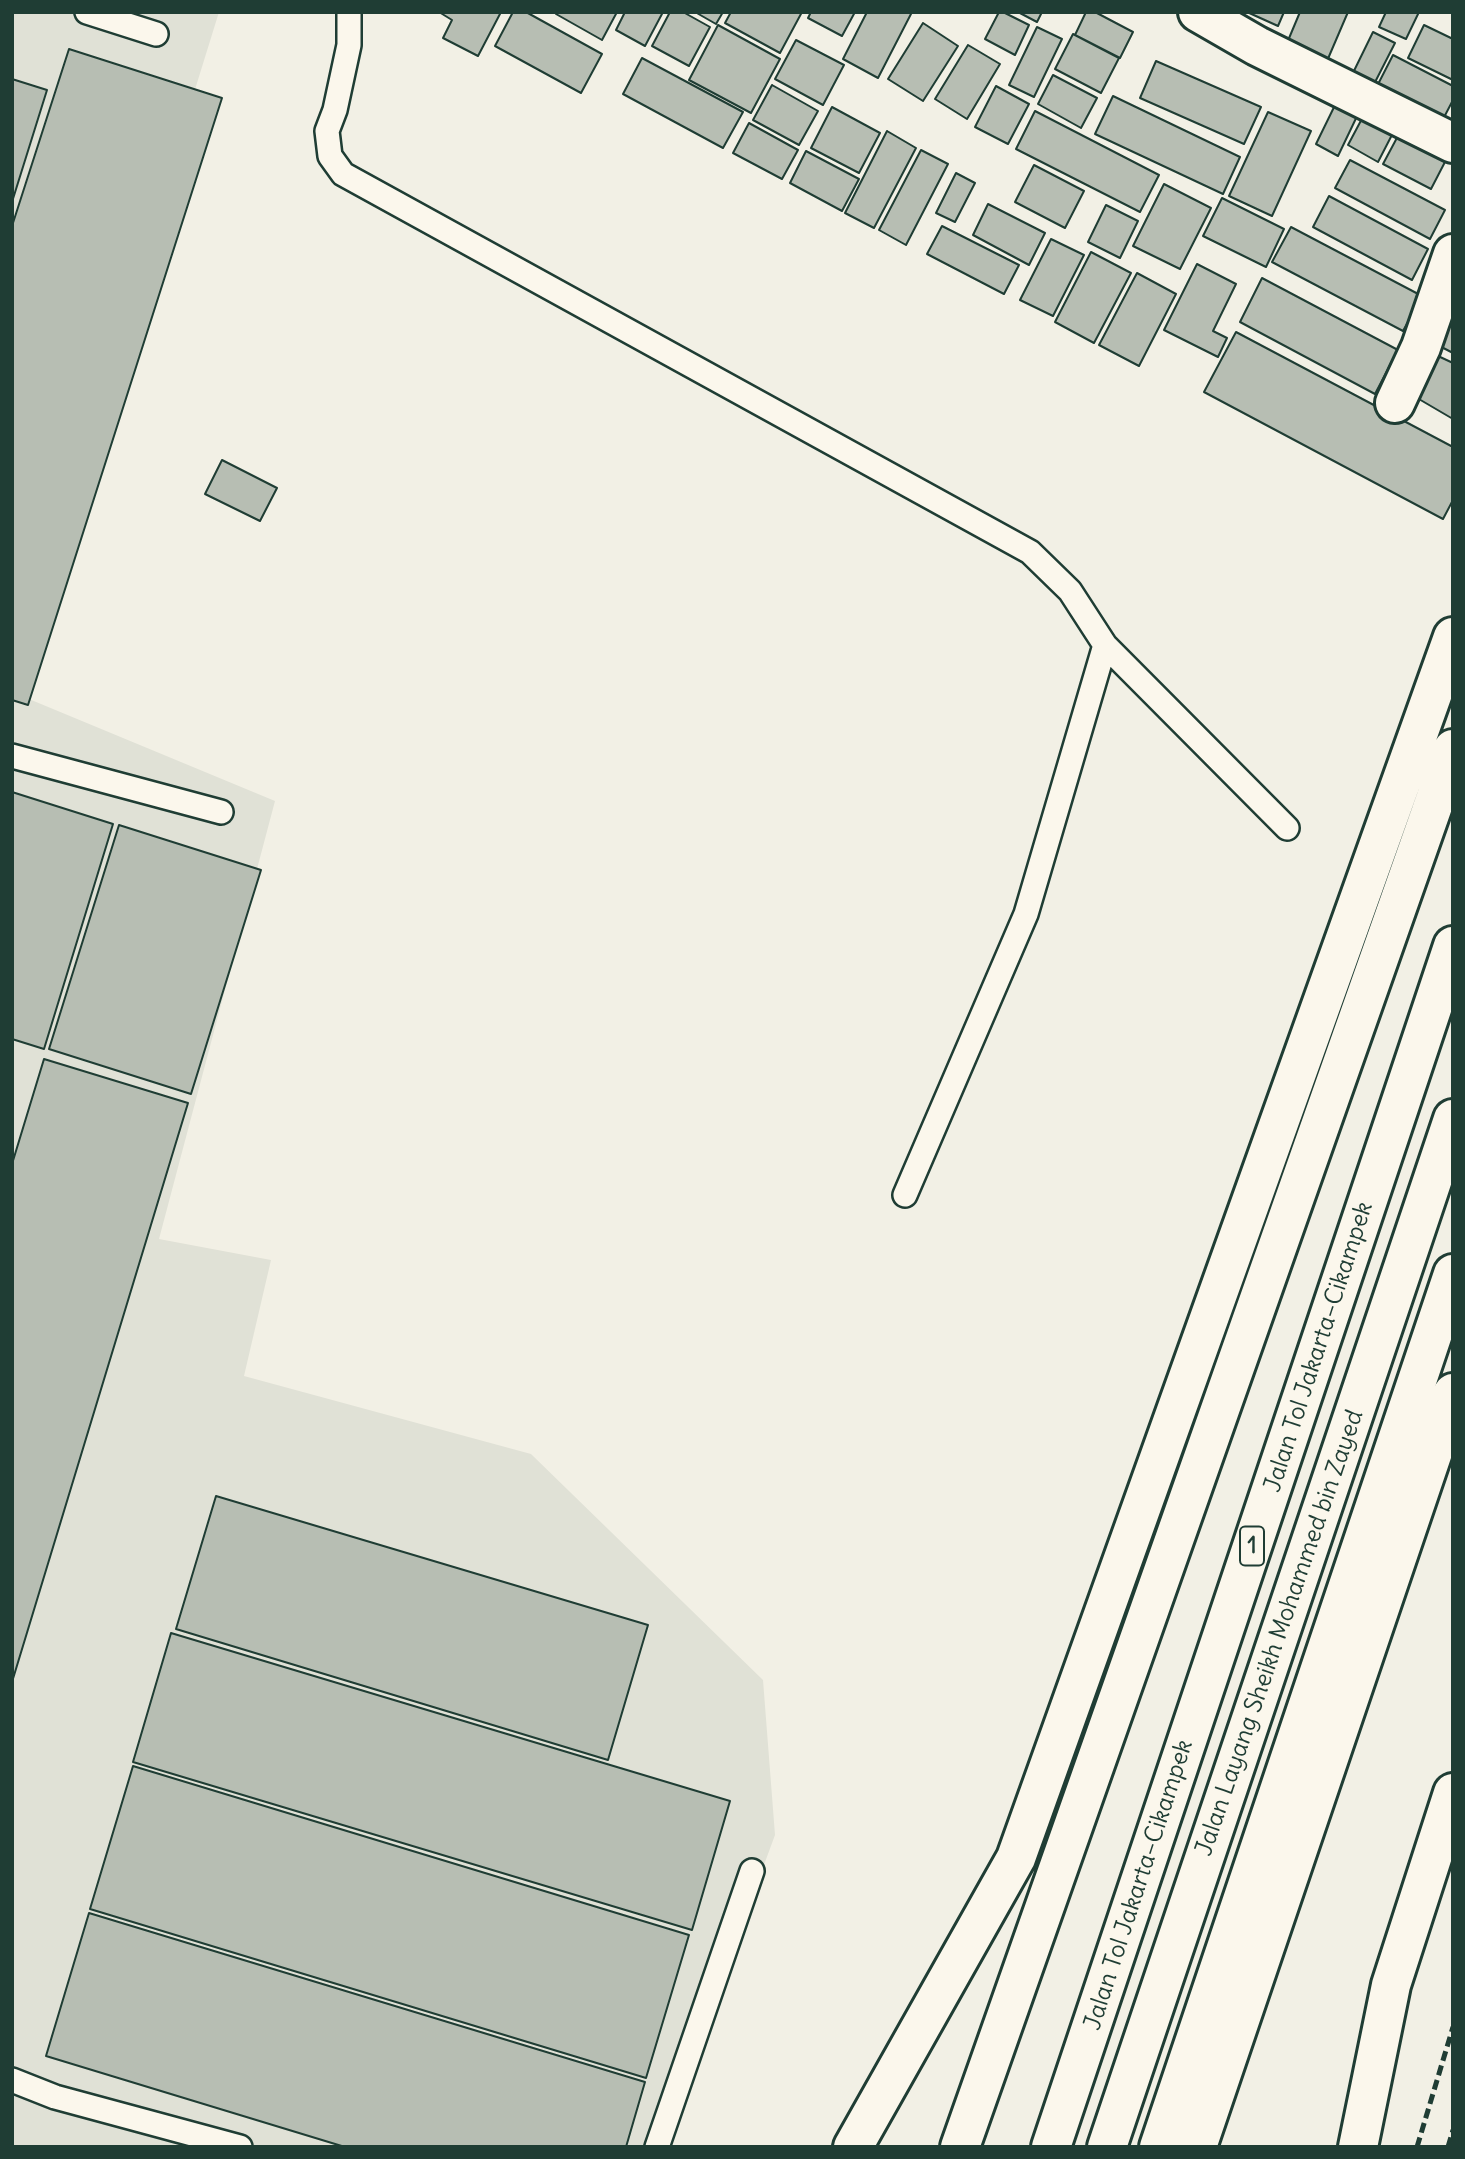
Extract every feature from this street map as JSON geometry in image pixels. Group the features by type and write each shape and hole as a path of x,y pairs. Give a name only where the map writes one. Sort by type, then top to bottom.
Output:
{"main road":[{"path":"1198,12 1257,46 1453,143"},
{"path":"1395,403 1421,347 1453,254"},
{"path":"853,2147 1016,1858 1453,637"},
{"path":"960,2147 1453,749"},
{"name":"Jalan Tol Jakarta–Cikampek","path":"1051,2147 1453,946"},
{"name":"Jalan Layang Sheikh Mohammed bin Zayed","path":"1108,2147 1453,1119"},
{"name":"Jalan Layang Sheikh Mohammed bin Zayed","path":"1159,2147 1453,1274"},
{"path":"1197,2147 1453,1393"},
{"path":"1358,2147 1391,1985 1453,1793"}],"lane":[{"path":"87,12 156,34"},
{"path":"349,12 349,45 335,110 327,131 330,156 343,174 1030,552 1070,591 1105,645 1287,828"},
{"path":"905,1195 1026,914 1105,645"},
{"path":"12,756 221,812"},
{"path":"657,2147 752,1871"},
{"path":"12,2080 55,2097 240,2147"}],"shaded area":[{"path":"12,12 219,12 12,680"},
{"path":"12,692 275,801 159,1239 271,1260 244,1376 531,1454 763,1680 775,1835 660,2147 12,2147"}],"building":[{"path":"439,12 501,12 478,56 443,38 452,20"},
{"path":"513,12 526,12 602,54 581,93 495,46"},
{"path":"617,12 602,40 556,14"},
{"path":"625,12 663,12 645,46 616,30"},
{"path":"670,12 683,12 710,27 689,66 652,46"},
{"path":"695,12 723,12 716,24"},
{"path":"731,12 802,12 780,53 725,23"},
{"path":"811,12 855,12 842,36 808,18"},
{"path":"867,12 912,12 878,78 843,59"},
{"path":"999,12 1029,25 1015,55 985,39"},
{"path":"1018,12 1042,12 1037,22"},
{"path":"1086,12 1095,12 1133,32 1120,58 1075,35"},
{"path":"1247,12 1284,12 1278,26"},
{"path":"1300,12 1348,12 1327,61 1287,43"},
{"path":"1386,12 1419,12 1406,39 1379,27"},
{"path":"923,23 958,46 923,101 888,79"},
{"path":"718,25 780,59 751,113 689,80"},
{"path":"1424,25 1453,39 1453,80 1408,58"},
{"path":"1037,27 1062,39 1034,97 1009,85"},
{"path":"1373,32 1395,43 1370,92 1349,81"},
{"path":"1073,34 1119,58 1101,93 1055,69"},
{"path":"796,40 844,65 823,105 775,79"},
{"path":"968,45 1000,64 967,119 935,99"},
{"path":"69,49 222,98 28,705 12,700 12,226"},
{"path":"1393,55 1453,86 1453,100 1440,125 1374,92"},
{"path":"642,58 743,112 723,148 623,94"},
{"path":"1156,61 1261,107 1244,144 1140,98"},
{"path":"1053,75 1097,98 1081,128 1038,104"},
{"path":"12,79 47,90 12,202"},
{"path":"772,85 818,111 799,145 753,120"},
{"path":"996,86 1029,104 1008,144 975,127"},
{"path":"1113,96 1240,157 1223,194 1095,134"},
{"path":"1338,99 1360,110 1338,156 1316,144"},
{"path":"832,107 880,133 859,173 811,148"},
{"path":"1035,111 1159,175 1140,212 1016,149"},
{"path":"1268,112 1311,131 1272,216 1229,196"},
{"path":"1365,113 1395,129 1378,162 1348,145"},
{"path":"749,123 798,150 782,179 733,153"},
{"path":"887,131 916,148 874,228 845,213"},
{"path":"1399,134 1446,160 1431,189 1383,164"},
{"path":"921,150 948,164 906,245 879,230"},
{"path":"806,151 859,179 842,211 790,183"},
{"path":"1350,160 1445,210 1430,239 1335,188"},
{"path":"1034,165 1084,191 1065,228 1015,202"},
{"path":"956,173 975,183 955,222 936,213"},
{"path":"1164,184 1211,208 1180,269 1133,246"},
{"path":"1329,196 1428,249 1412,280 1313,227"},
{"path":"1222,198 1284,229 1266,267 1203,236"},
{"path":"988,204 1045,233 1029,265 973,235"},
{"path":"1106,205 1138,221 1120,258 1088,242"},
{"path":"942,226 1019,265 1004,294 927,254"},
{"path":"1291,227 1422,296 1403,331 1272,262"},
{"path":"1051,239 1084,255 1053,316 1020,300"},
{"path":"1091,252 1131,273 1094,343 1055,322"},
{"path":"1197,264 1236,284 1213,331 1227,338 1218,357 1164,330"},
{"path":"1137,273 1176,294 1139,366 1099,345"},
{"path":"1262,278 1398,350 1375,394 1240,322"},
{"path":"1453,303 1453,353 1428,340"},
{"path":"1236,332 1453,447 1453,500 1443,519 1204,392"},
{"path":"1438,356 1453,363 1453,419 1412,395"},
{"path":"222,460 277,488 260,521 205,494"},
{"path":"12,792 113,824 44,1049 12,1039"},
{"path":"119,825 261,870 191,1094 49,1049"},
{"path":"44,1059 188,1103 12,1682 12,1164"},
{"path":"216,1496 648,1625 608,1760 176,1629"},
{"path":"171,1633 730,1801 692,1930 133,1762"},
{"path":"133,1766 689,1935 646,2078 90,1909"},
{"path":"89,1913 645,2082 626,2147 345,2147 46,2056"}],"railway":[{"path":"1417,2147 1453,2027"},
{"path":"1448,2147 1453,2130"}]}
